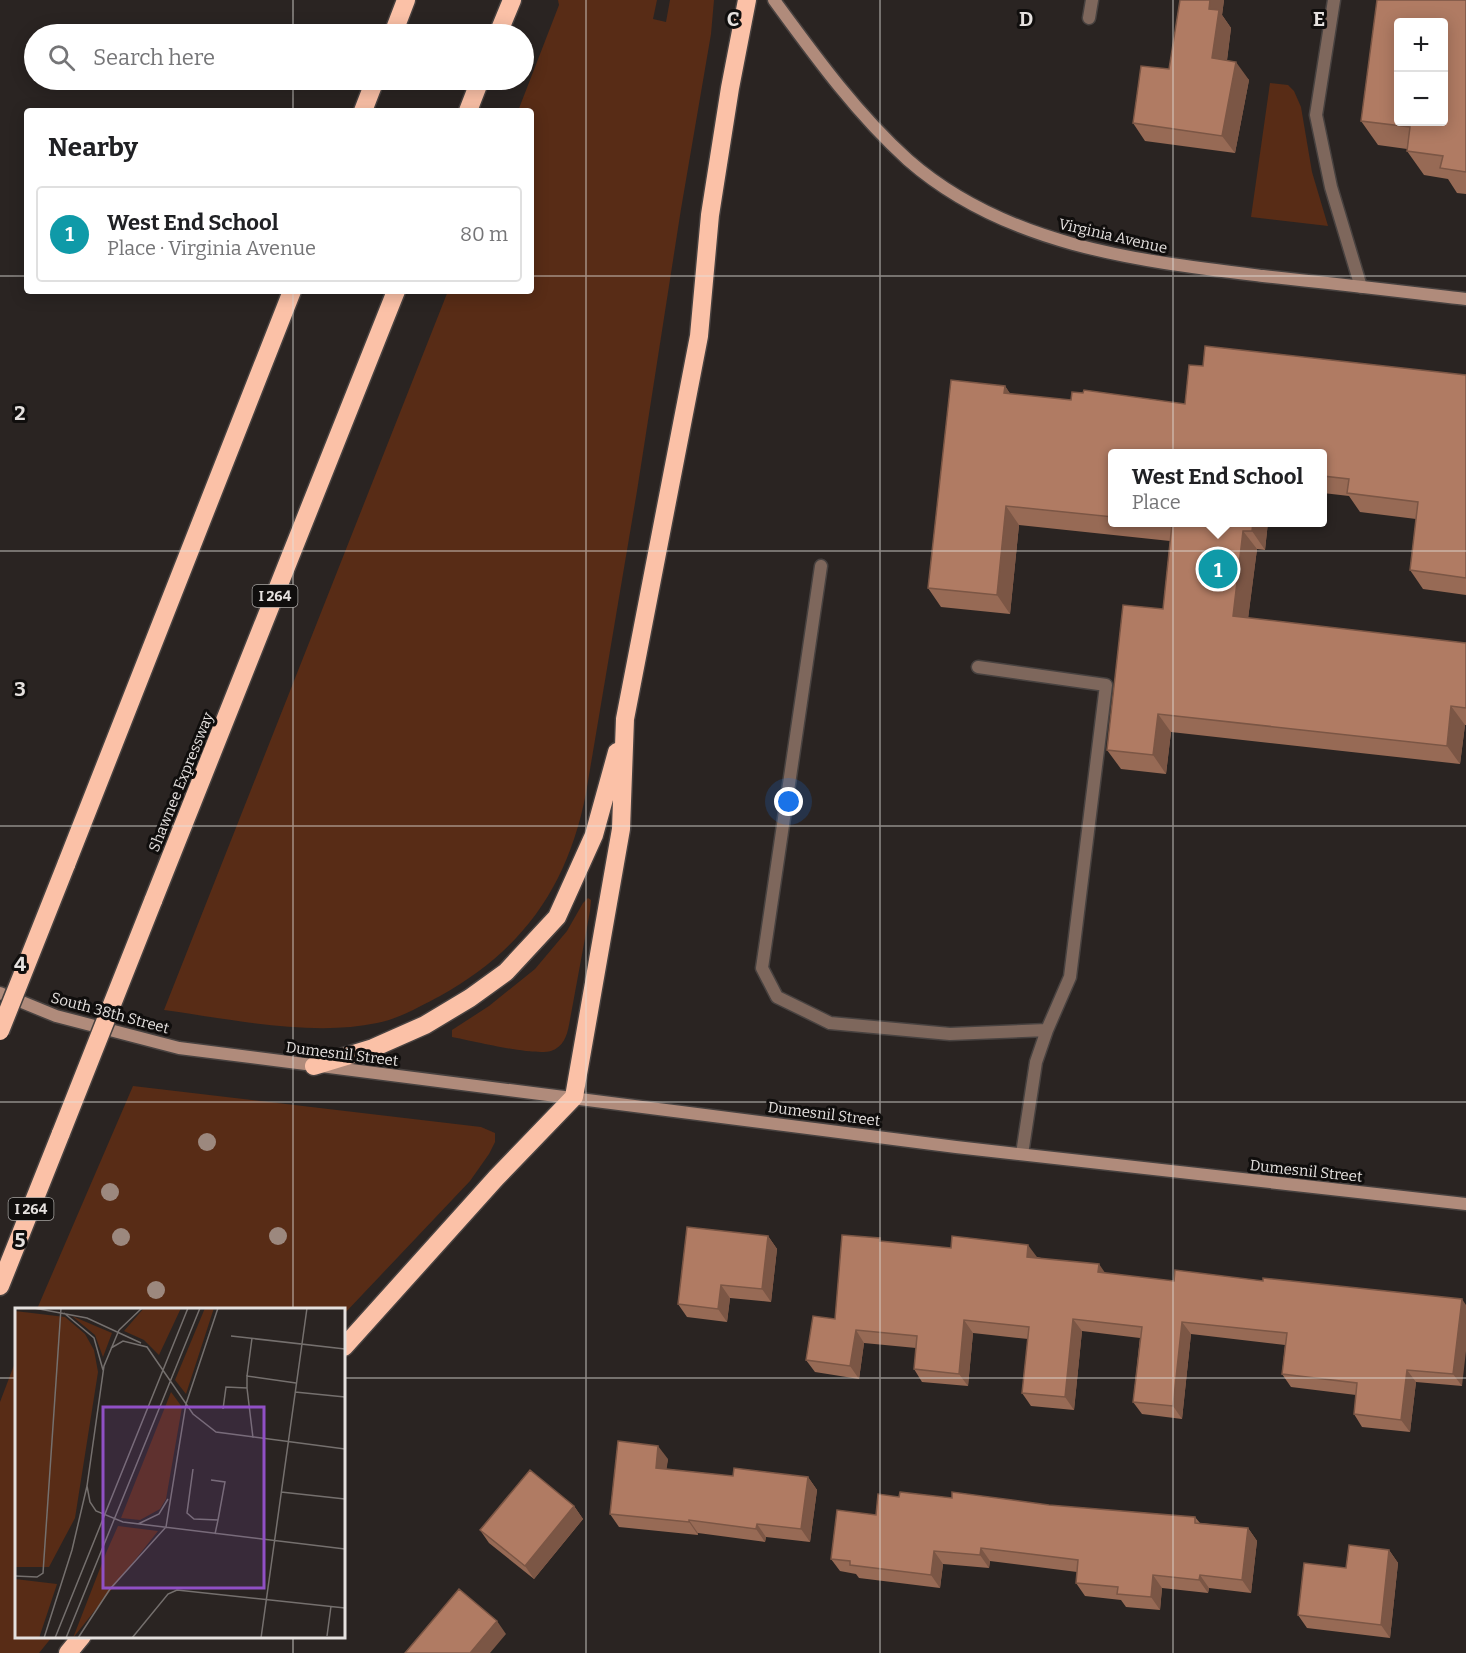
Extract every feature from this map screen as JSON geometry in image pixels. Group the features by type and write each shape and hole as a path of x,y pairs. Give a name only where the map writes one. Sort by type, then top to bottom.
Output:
{"highway":[{"path":"397,24 406,0"},
{"path":"502,24 512,0"},
{"path":"314,1066 373,1048 425,1025 470,998 506,972 557,917 594,835 625,719 699,336 710,215 730,88 747,0"},
{"path":"364,108 371,90"},
{"path":"469,108 476,90"},
{"path":"0,1031 291,294"},
{"name":"Shawnee Expressway","path":"0,1286 395,294"},
{"path":"345,1346 496,1178 574,1097 621,829 625,719"},
{"path":"68,1653 80,1638"}],"main road":[{"name":"Virginia Avenue","path":"774,0 819,62 873,127 909,161 948,189 997,217 1029,231 1085,248 1154,262 1466,299"},
{"name":"South 38th Street","path":"0,993 56,1016 179,1048"},
{"name":"Dumesnil Street","path":"179,1048 1022,1154 1466,1204"}],"lane":[{"path":"1089,18 1092,0"},
{"path":"1334,0 1316,115 1331,187 1361,287"},
{"path":"821,566 762,968 777,997 830,1023 950,1034 1047,1030"},
{"path":"978,667 1106,685 1070,977 1036,1062 1022,1154"}],"shaded area":[{"path":"558,0 657,0 653,19 666,22 670,0 714,0 711,34 586,793 578,827 567,857 554,886 518,936 469,978 409,1012 377,1023 326,1028 243,1022 164,1010 447,294 534,294 534,108 519,108 526,90 534,90 534,70 559,5"},
{"path":"1270,83 1288,85 1294,91 1301,107 1312,172 1328,226 1251,217"},
{"path":"588,898 591,900 590,911 568,1029 561,1044 551,1051 542,1052 452,1037 452,1030 489,1006 535,969 567,931"},
{"path":"133,1086 481,1127 495,1133 495,1142 489,1154 470,1181 345,1313 345,1308 37,1308"},
{"path":"15,1363 15,1638 51,1638 39,1653 0,1653 0,1402"}],"building":[{"path":"1180,0 1210,0 1209,9 1219,10 1212,58 1236,62 1222,136 1133,123 1141,66 1169,69"},
{"path":"1377,0 1466,0 1466,172 1440,168 1443,156 1407,151 1410,127 1402,126 1448,126 1448,18 1394,18 1394,125 1361,121"},
{"path":"1205,346 1466,375 1466,578 1410,570 1418,502 1347,493 1349,479 1327,476 1327,449 1108,449 1108,516 1006,506 997,595 928,588 951,380 1005,386 1004,393 1071,400 1072,392 1083,393 1084,390 1185,404 1189,365 1203,366"},
{"path":"1172,527 1252,527 1252,531 1243,531 1233,616 1466,643 1466,708 1451,706 1447,746 1158,714 1153,755 1107,750 1123,605 1163,609"},
{"path":"687,1227 768,1236 762,1289 721,1285 718,1309 678,1304"},
{"path":"842,1235 951,1248 952,1236 1028,1245 1027,1257 1099,1264 1098,1272 1174,1281 1175,1270 1263,1281 1263,1278 1462,1299 1453,1374 1407,1370 1401,1420 1354,1414 1357,1383 1282,1374 1287,1333 1182,1322 1173,1406 1133,1402 1142,1327 1073,1319 1065,1397 1022,1393 1029,1327 964,1320 959,1374 914,1369 917,1336 856,1330 850,1366 806,1360 813,1316 835,1319"},
{"path":"618,1441 658,1446 656,1468 733,1476 734,1468 808,1477 801,1529 757,1524 756,1529 689,1520 689,1522 610,1514"},
{"path":"530,1470 574,1506 525,1566 480,1530"},
{"path":"900,1492 952,1498 952,1492 1049,1505 1195,1517 1195,1523 1248,1528 1242,1580 1200,1575 1199,1580 1153,1575 1151,1597 1117,1594 1118,1587 1076,1583 1078,1560 981,1548 980,1555 934,1551 931,1575 850,1565 850,1561 831,1559 837,1510 876,1515 878,1494 899,1497"},
{"path":"1349,1545 1389,1550 1381,1625 1298,1615 1304,1563 1346,1568"},
{"path":"459,1589 497,1621 472,1653 405,1653"}],"place":[{"name":"West End School","path":"1218,569"}]}
